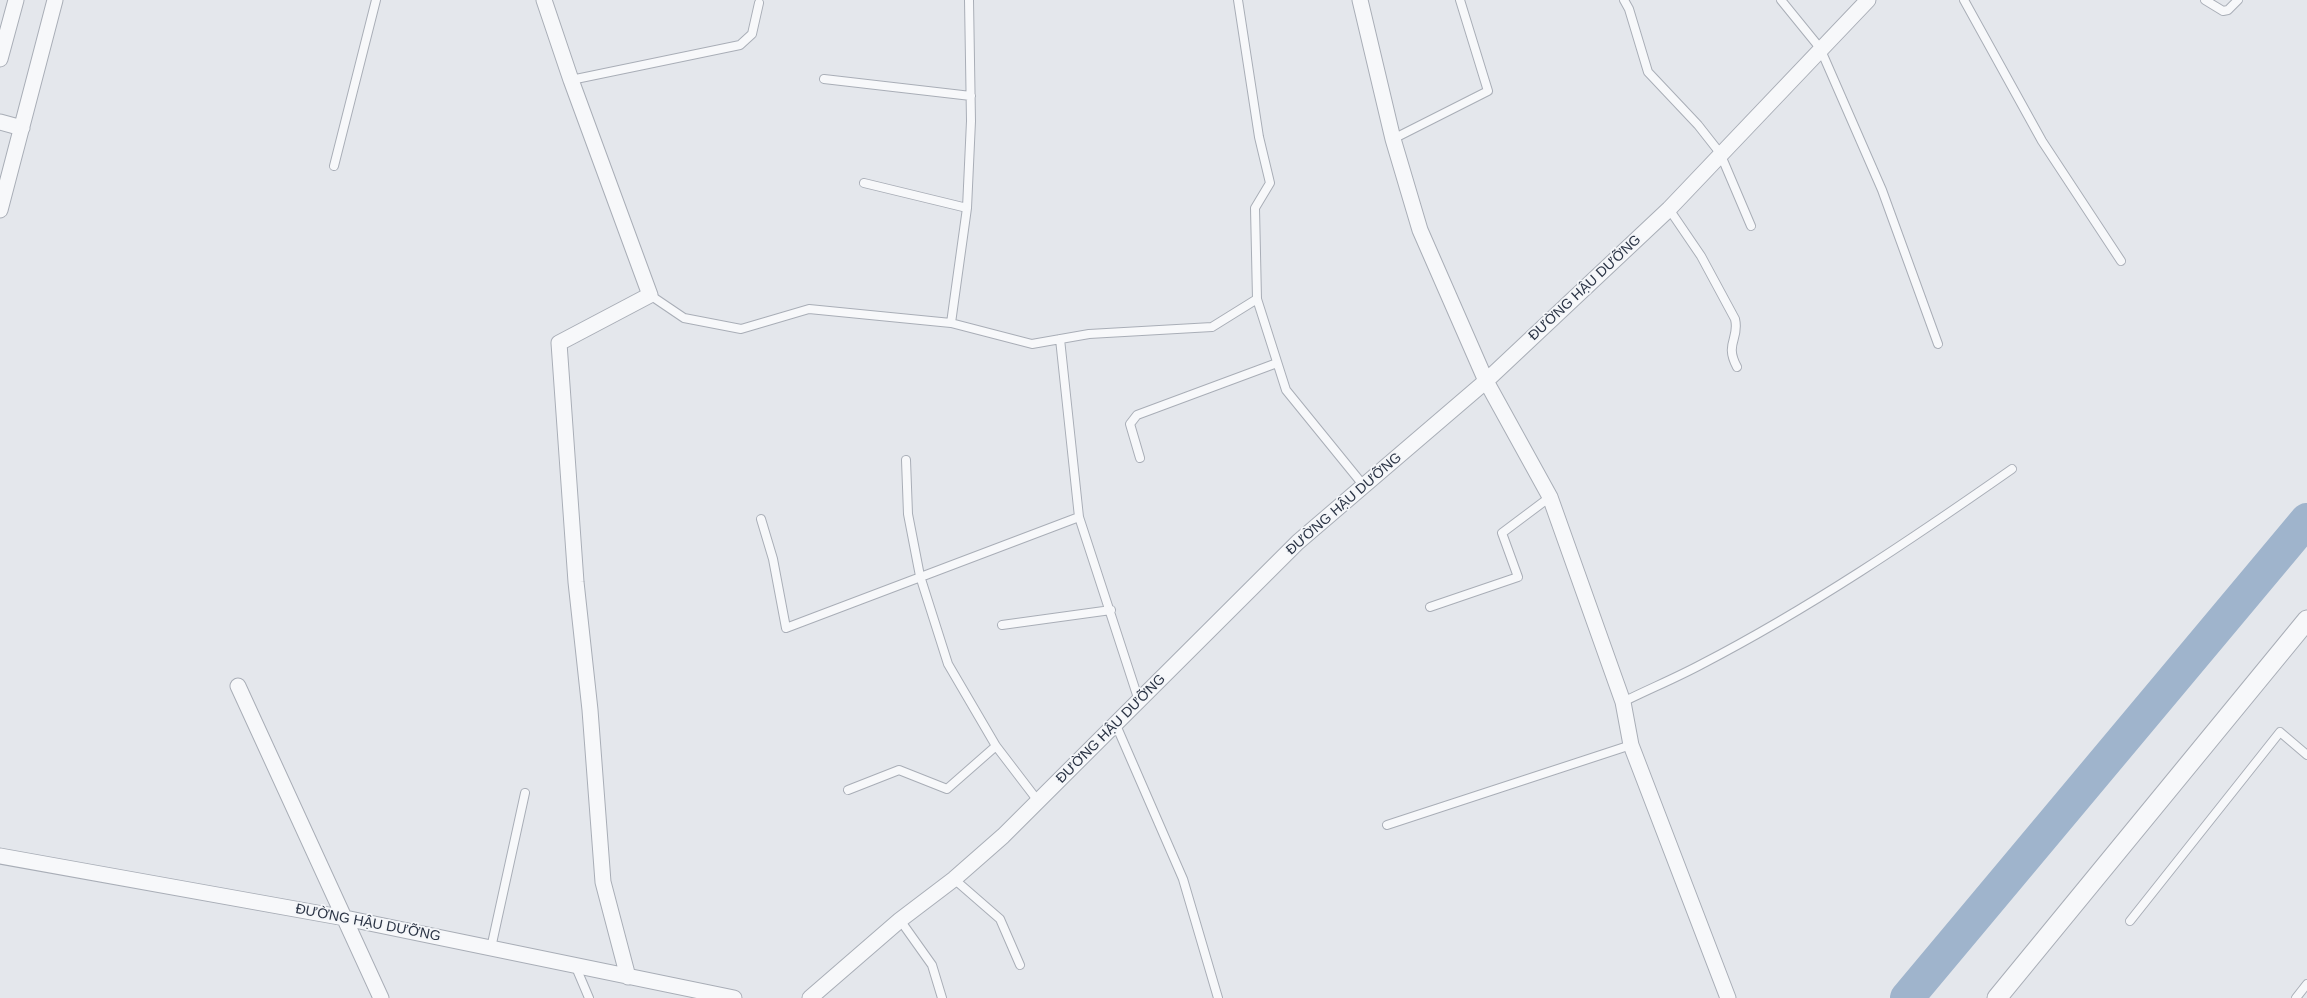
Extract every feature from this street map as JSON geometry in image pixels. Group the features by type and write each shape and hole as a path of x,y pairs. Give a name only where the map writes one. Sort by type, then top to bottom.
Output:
{"street":[{"path":"0,59 16,0"},
{"path":"0,210 55,0"},
{"path":"544,0 571,80 650,295 559,343 576,582 590,710 603,882 628,977"},
{"path":"1360,0 1393,139 1420,230 1486,381 1550,497 1623,702 1631,745 1728,998"},
{"name":"ĐƯỜNG HẬU DƯỠNG","path":"810,998 900,920 954,879 1003,836 1298,542 1486,381 1669,209 1720,153 1868,0"},
{"path":"0,122 22,128"},
{"path":"1997,998 2307,620"},
{"path":"238,686 381,998"},
{"name":"ĐƯỜNG HẬU DƯỠNG","path":"0,856 345,918 734,998"}],"lane":[{"path":"334,166 376,0"},
{"path":"951,323 966,208 971,96 969,0"},
{"path":"1238,0 1259,137 1270,183 1255,208 1257,299 1286,390 1364,486"},
{"path":"1393,139 1488,91 1460,0"},
{"path":"1624,0 1629,9 1648,72 1698,125 1720,153 1751,226"},
{"path":"1781,0 1820,48 1882,190 1938,344"},
{"path":"1964,0 2042,141 2121,261"},
{"path":"2205,0 2217,9 2223,11 2228,10 2238,0"},
{"path":"571,80 740,46 752,34 759,2"},
{"path":"824,79 971,96"},
{"path":"864,183 966,208"},
{"path":"1669,209 1700,256 1735,319 1736,330 1730,351 1737,367"},
{"path":"650,295 684,318 741,329 808,309 951,323 1032,344 1089,334 1212,327 1257,299"},
{"path":"1060,339 1079,517 1111,610 1139,702"},
{"path":"1140,458 1130,424 1137,415 1277,363"},
{"path":"906,460 908,514 920,576 948,664 996,746 1038,801"},
{"path":"1623,702 1702,664 1775,624 1906,543 2012,469"},
{"path":"1430,607 1518,577 1502,533 1550,497"},
{"path":"761,519 773,559 786,628 1079,517"},
{"path":"1002,625 1111,610"},
{"path":"1116,725 1183,879 1218,998"},
{"path":"2130,921 2280,732 2307,755"},
{"path":"1387,825 1631,745"},
{"path":"848,790 899,770 947,789 996,746"},
{"path":"491,948 525,794"},
{"path":"954,879 1000,919 1020,965"},
{"path":"900,920 932,964 942,998"},
{"path":"575,965 589,998"},
{"path":"2296,998 2307,984"}],"waterway":[{"path":"1907,998 2307,520"}]}
